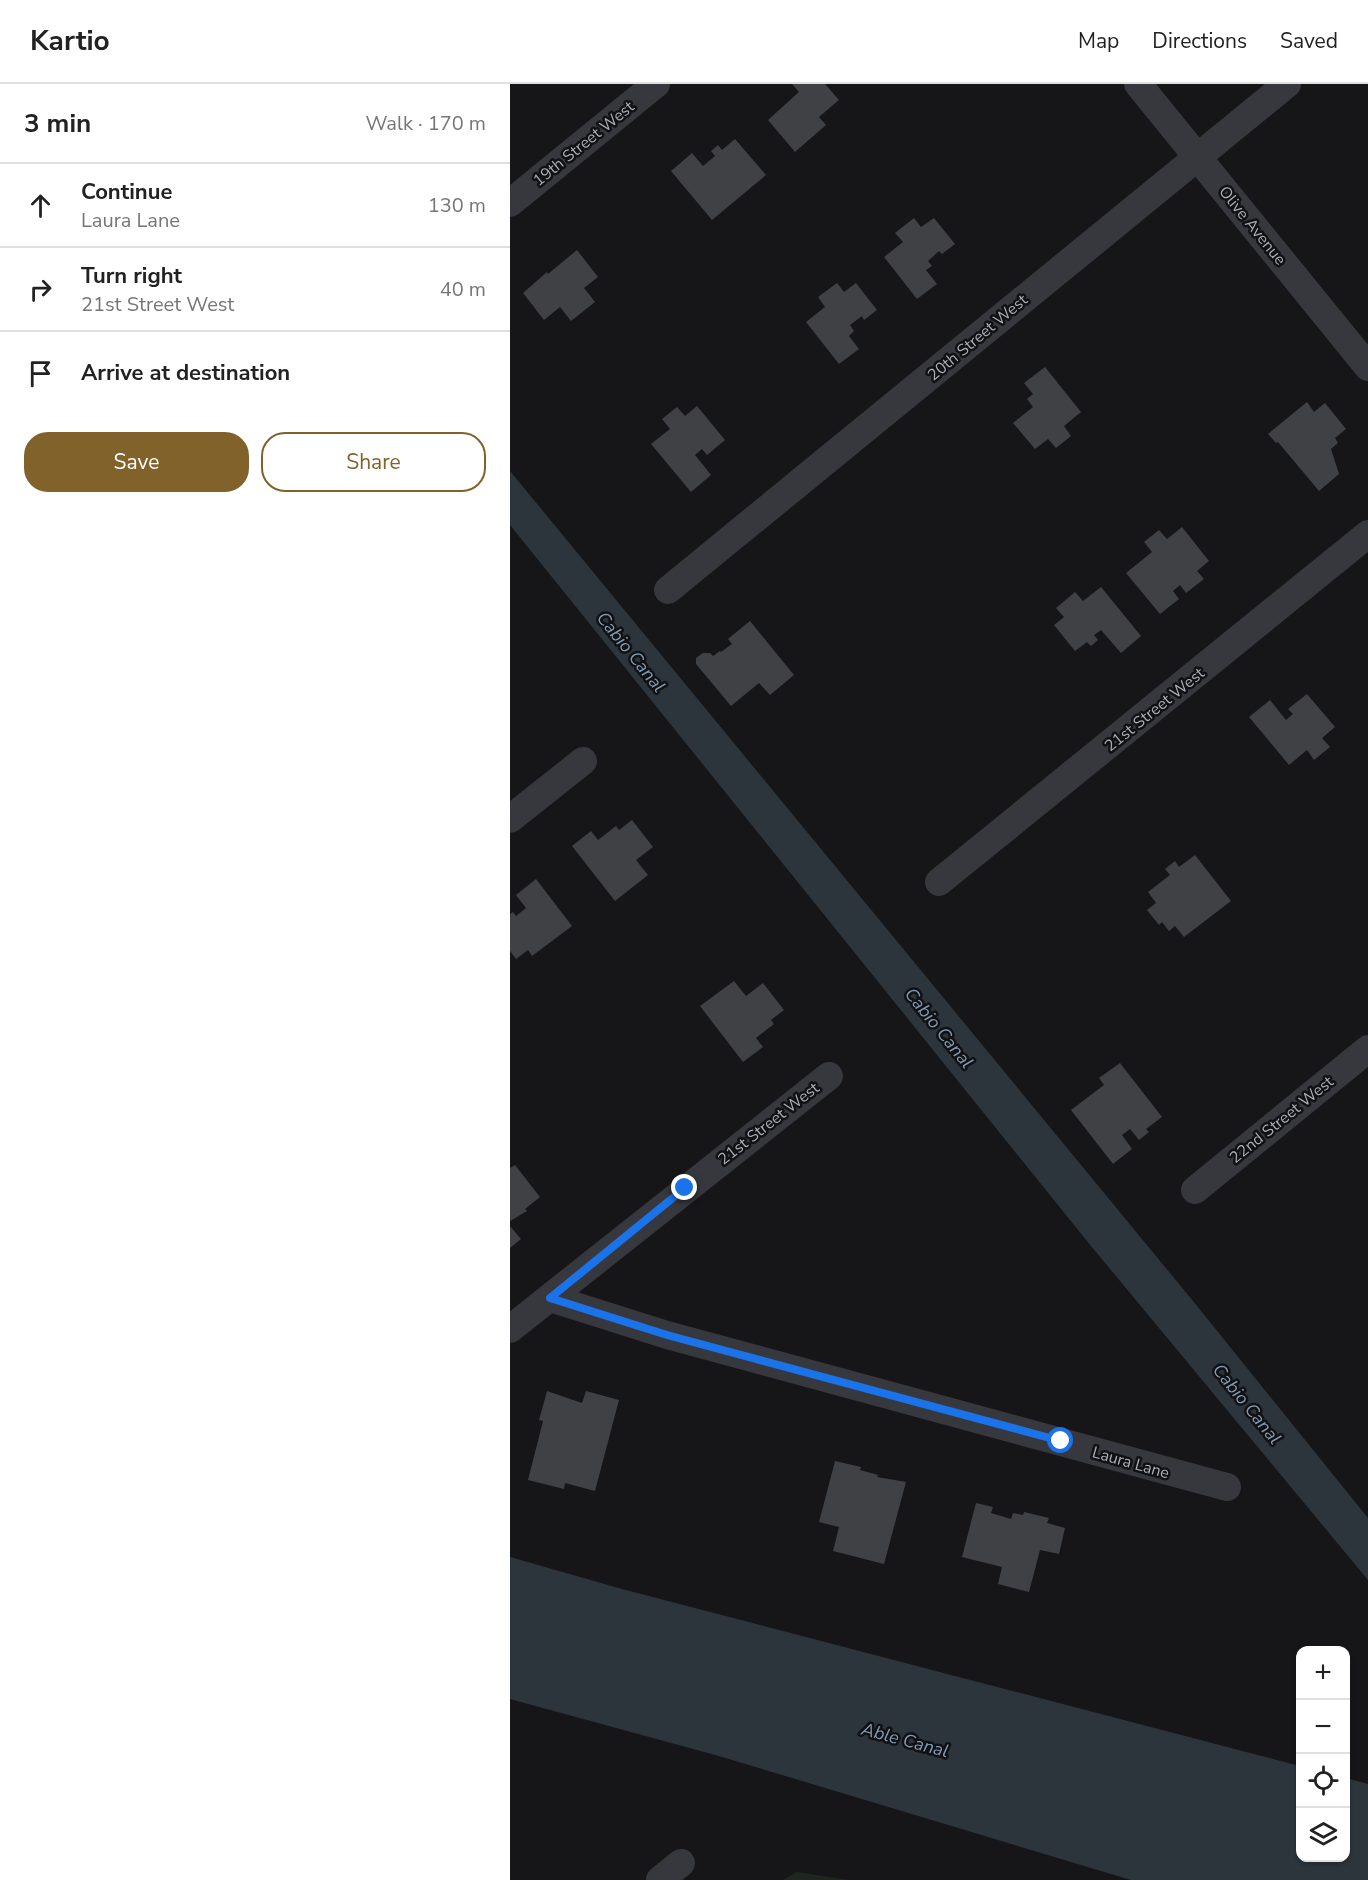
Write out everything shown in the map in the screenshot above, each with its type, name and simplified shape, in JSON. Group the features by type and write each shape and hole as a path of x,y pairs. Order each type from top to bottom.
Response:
{"street":[{"name":"19th Street West","path":"510,203 656,84"},
{"name":"Olive Avenue","path":"1138,84 1368,367"},
{"name":"20th Street West","path":"668,590 1287,84"},
{"name":"21st Street West","path":"939,882 1368,534"},
{"path":"510,819 583,761"},
{"name":"22nd Street West","path":"1195,1190 1368,1049"},
{"name":"21st Street West","path":"510,1329 685,1188 830,1076"},
{"name":"Laura Lane","path":"550,1298 667,1335 1227,1487"},
{"path":"660,1880 681,1863"}],"shaded area":[{"path":"797,1872 848,1880 783,1880"}],"water":[{"name":"Cabio Canal","path":"510,471 1193,1301 1368,1518 1368,1580 1091,1246 510,525"},
{"name":"Able Canal","path":"510,1557 622,1589 1296,1765 1296,1862 1350,1862 1350,1779 1368,1784 1368,1880 1131,1880 719,1756 510,1699"}],"building":[{"path":"792,84 825,84 839,100 819,117 826,125 795,152 768,120 799,92"},
{"path":"735,139 766,175 712,220 671,171 692,153 703,166 715,156 711,151 718,145 722,150"},
{"path":"914,218 921,227 934,218 955,244 942,254 939,251 928,261 932,266 926,270 937,284 917,299 884,257 903,242 895,233"},
{"path":"577,250 598,277 584,288 595,302 571,321 560,307 544,320 523,293"},
{"path":"837,283 844,292 856,283 877,310 864,320 862,316 850,325 854,331 849,336 859,349 839,364 806,322 825,307 818,297"},
{"path":"1045,367 1081,412 1064,426 1071,436 1056,448 1048,439 1035,449 1013,423 1033,407 1027,399 1033,394 1024,383"},
{"path":"1307,402 1314,412 1325,403 1346,429 1335,438 1338,443 1331,449 1339,474 1319,491 1278,442 1276,443 1268,434"},
{"path":"697,406 725,440 707,455 702,449 695,455 711,475 691,492 651,444 670,429 662,419 677,407 685,416"},
{"path":"1182,527 1209,561 1197,571 1204,579 1186,593 1180,585 1173,591 1179,599 1160,614 1126,573 1152,552 1144,542 1159,530 1167,539"},
{"path":"1101,587 1141,636 1121,653 1101,630 1094,635 1098,640 1091,646 1087,642 1075,651 1054,625 1064,617 1056,608 1075,592 1083,601"},
{"path":"750,621 794,675 770,695 759,683 731,706 696,664 696,658 703,653 710,653 713,656 721,652 732,644 728,639"},
{"path":"1307,694 1335,727 1322,738 1330,747 1314,760 1307,750 1289,765 1249,717 1270,700 1286,720 1293,714 1288,709"},
{"path":"632,820 653,847 636,860 648,875 615,901 572,846 591,831 598,840 616,826 619,830"},
{"path":"1195,855 1231,901 1184,937 1175,926 1169,931 1162,922 1159,925 1147,910 1156,903 1148,892 1170,875 1165,869 1175,861 1179,867"},
{"path":"536,879 572,926 532,956 528,950 516,959 510,951 510,914 513,912 516,916 526,908 516,895"},
{"path":"734,981 746,996 763,983 784,1010 771,1020 774,1024 756,1038 763,1047 743,1062 700,1006"},
{"path":"1120,1063 1162,1117 1146,1129 1149,1132 1139,1140 1130,1129 1122,1135 1132,1149 1113,1164 1071,1110 1104,1085 1099,1078"},
{"path":"515,1165 540,1197 525,1209 527,1211 510,1221 510,1168"},
{"path":"510,1226 521,1239 510,1248"},
{"path":"547,1391 582,1403 586,1391 619,1400 595,1491 565,1483 564,1489 528,1480 543,1421 539,1420"},
{"path":"835,1461 861,1467 860,1470 878,1475 877,1477 906,1482 884,1564 833,1551 839,1527 819,1522"},
{"path":"976,1503 993,1507 991,1513 1011,1519 1013,1513 1023,1515 1024,1512 1049,1518 1047,1523 1065,1528 1059,1554 1040,1550 1029,1592 998,1584 1002,1567 962,1557"}],"route":[{"path":"685,1188 550,1298 667,1335 1061,1441"}]}
